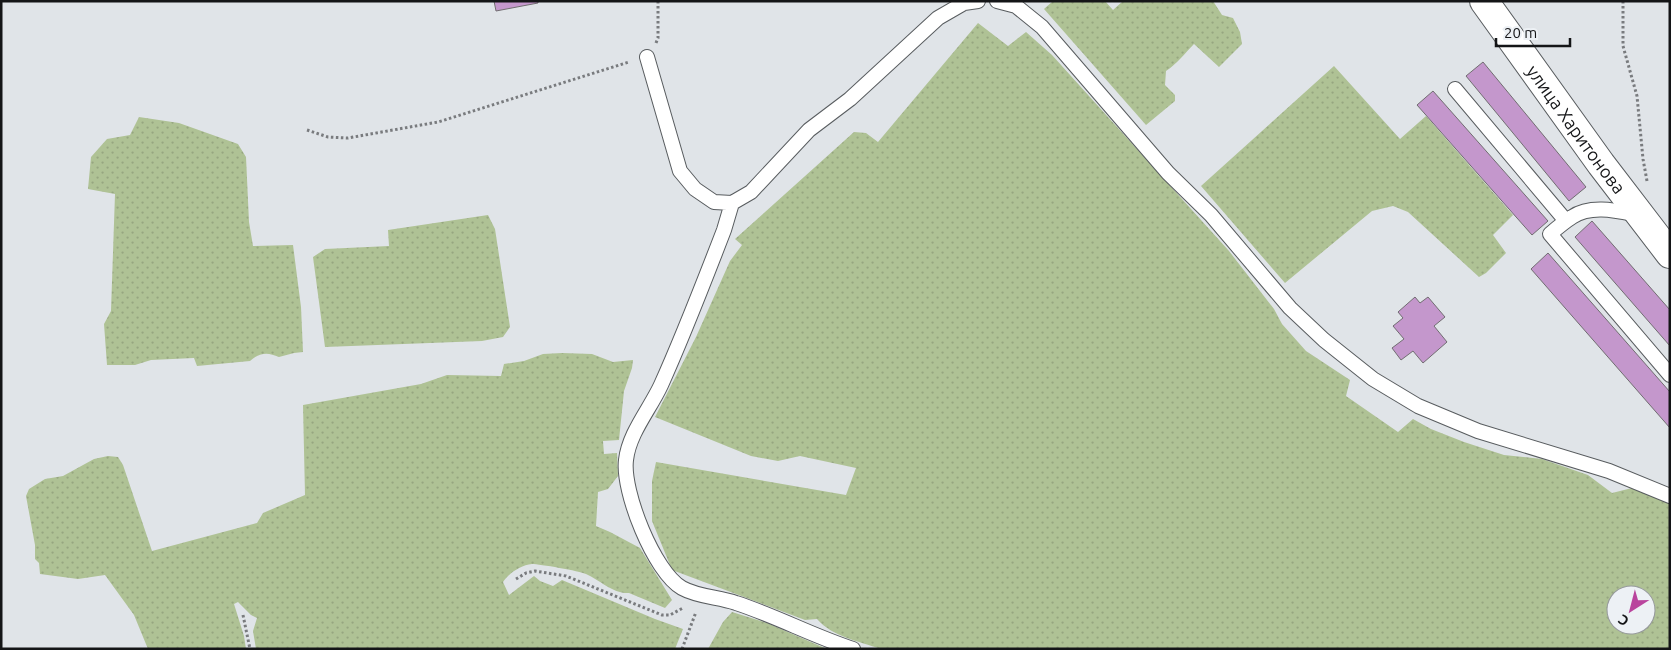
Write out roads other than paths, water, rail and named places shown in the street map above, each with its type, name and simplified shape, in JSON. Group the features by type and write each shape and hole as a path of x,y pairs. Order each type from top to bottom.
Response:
{"street":[{"name":"улица Харитонова","path":"1484,1 1601,164 1670,254"}],"lane":[{"path":"647,57 680,171 695,189 714,202 732,204 751,192 808,130 850,99 938,18 964,3 978,1"},
{"path":"996,1 1016,6 1042,27 1168,173 1211,215 1290,308 1324,340 1373,378 1418,406 1478,431 1609,471 1670,496"},
{"path":"1455,89 1566,221"},
{"path":"732,204 724,230 661,386 634,434 629,447 626,460 626,474 639,522 647,542 664,572 681,588 693,593 736,603 853,649"},
{"path":"1640,215 1616,211 1593,210 1583,212 1566,221 1550,234 1670,375"}]}
